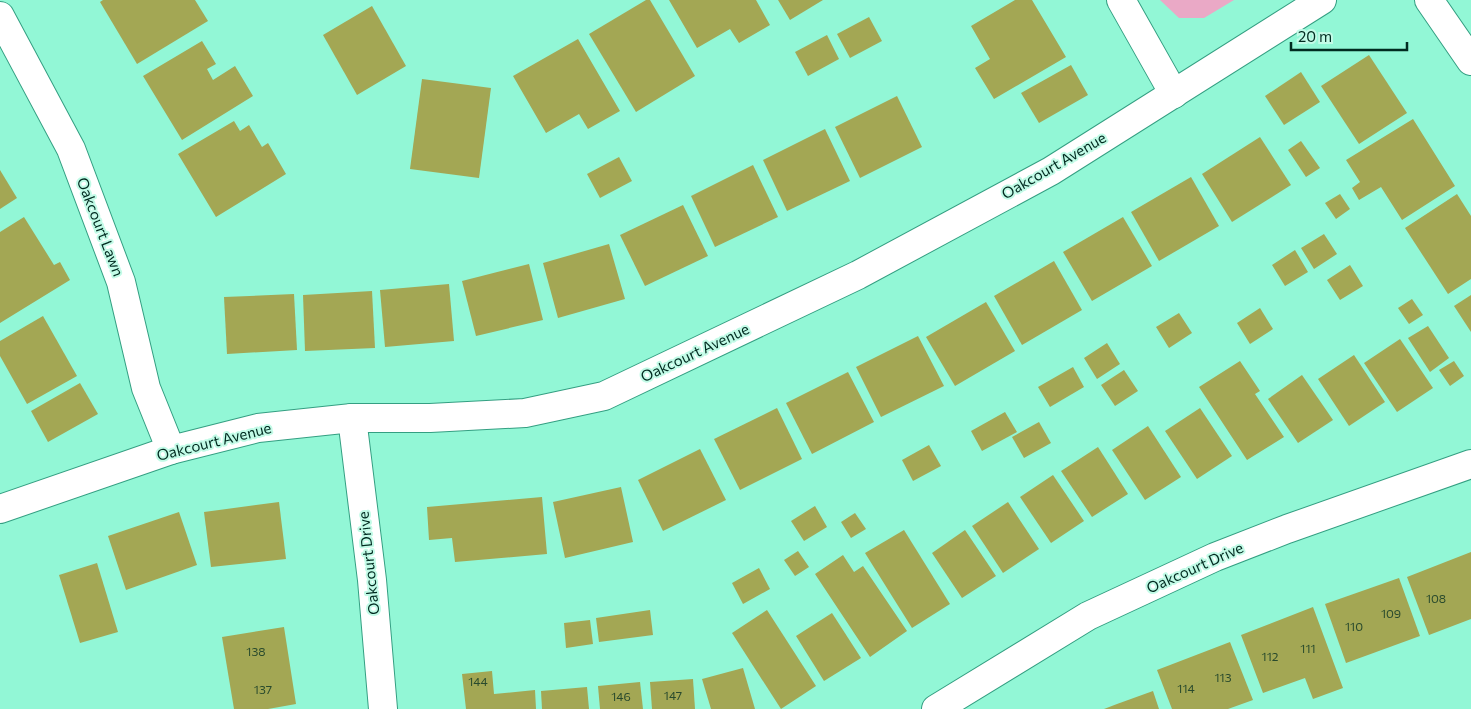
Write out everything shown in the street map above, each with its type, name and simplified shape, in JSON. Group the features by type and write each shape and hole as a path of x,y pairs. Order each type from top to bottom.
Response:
{"street":[{"path":"1121,0 1174,94"},
{"name":"Oakcourt Avenue","path":"0,509 172,450 258,428 352,418 430,418 525,413 604,396 867,270 1051,171 1322,0"},
{"path":"1429,0 1471,61"},
{"name":"Oakcourt Lawn","path":"0,16 71,150 121,282 146,388 172,450"},
{"name":"Oakcourt Drive","path":"352,418 372,580 383,709"},
{"name":"Oakcourt Drive","path":"936,709 1088,616 1207,561 1287,529 1471,464"}],"shaded area":[{"path":"1160,0 1234,0 1204,18 1179,18"}],"building":[{"path":"103,0 195,0 208,21 137,64 100,2"},
{"path":"646,0 650,0 695,76 636,112 589,34"},
{"path":"669,0 756,0 770,25 739,43 730,29 697,48"},
{"path":"778,0 823,0 790,20"},
{"path":"1015,0 1032,0 1066,57 994,99 975,68 990,59 971,26"},
{"path":"372,6 406,66 357,95 323,35"},
{"path":"869,17 882,41 850,58 837,34"},
{"path":"827,35 839,59 808,76 795,52"},
{"path":"578,39 620,111 588,129 579,114 546,133 513,76"},
{"path":"202,41 216,64 207,69 213,80 235,66 253,96 182,140 143,76"},
{"path":"1369,55 1407,113 1359,144 1321,86"},
{"path":"1071,65 1088,95 1039,123 1021,93"},
{"path":"1301,72 1320,102 1284,125 1265,96"},
{"path":"422,79 491,88 479,178 410,169"},
{"path":"897,96 922,147 860,178 835,127"},
{"path":"1413,119 1455,186 1402,220 1381,187 1359,200 1352,188 1360,182 1346,160"},
{"path":"234,121 240,131 249,125 262,147 268,143 286,174 216,217 178,154"},
{"path":"825,129 850,181 787,211 763,160"},
{"path":"1260,137 1291,185 1232,222 1202,174"},
{"path":"1301,141 1320,168 1306,177 1288,150"},
{"path":"619,157 632,181 600,198 587,174"},
{"path":"753,165 778,217 715,247 691,196"},
{"path":"0,170 17,198 0,209"},
{"path":"1191,177 1219,226 1159,261 1131,212"},
{"path":"1340,194 1350,209 1336,219 1325,203"},
{"path":"1457,194 1471,216 1471,279 1448,294 1405,228"},
{"path":"683,205 708,256 645,286 620,235"},
{"path":"24,217 54,265 60,262 70,280 0,323 0,232"},
{"path":"1123,217 1152,266 1092,301 1063,252"},
{"path":"1324,234 1337,254 1314,269 1301,248"},
{"path":"609,244 625,299 558,318 543,263"},
{"path":"1295,250 1308,272 1285,286 1272,265"},
{"path":"1054,261 1082,310 1022,345 994,296"},
{"path":"529,264 543,320 476,336 462,281"},
{"path":"1350,265 1363,286 1340,300 1327,280"},
{"path":"449,284 454,341 385,347 380,290"},
{"path":"372,291 375,348 305,351 303,295"},
{"path":"294,294 297,350 227,354 224,297"},
{"path":"1471,295 1471,332 1454,306"},
{"path":"1412,299 1423,315 1409,324 1398,308"},
{"path":"986,302 1015,351 955,386 926,337"},
{"path":"1260,308 1273,329 1250,344 1237,323"},
{"path":"1179,313 1192,333 1169,348 1156,327"},
{"path":"43,316 77,376 27,404 0,356 0,341"},
{"path":"1428,326 1449,358 1430,372 1408,338"},
{"path":"918,336 944,386 881,417 856,367"},
{"path":"1400,339 1433,388 1397,412 1364,363"},
{"path":"1107,343 1120,364 1097,379 1084,358"},
{"path":"1354,355 1385,402 1349,426 1318,379"},
{"path":"1240,361 1260,391 1255,394 1284,437 1247,460 1199,387"},
{"path":"1454,361 1464,376 1450,386 1439,370"},
{"path":"1073,367 1084,387 1050,407 1038,387"},
{"path":"1124,370 1138,391 1115,406 1101,385"},
{"path":"848,372 874,422 812,454 786,403"},
{"path":"1302,375 1333,420 1298,443 1268,399"},
{"path":"80,383 98,414 48,442 31,411"},
{"path":"777,408 802,459 740,490 714,439"},
{"path":"1200,408 1232,456 1197,479 1165,431"},
{"path":"1005,412 1017,432 982,451 971,431"},
{"path":"1039,422 1051,443 1024,458 1012,437"},
{"path":"1148,426 1181,477 1145,500 1112,450"},
{"path":"929,445 941,466 913,481 902,460"},
{"path":"1098,447 1128,494 1092,517 1061,471"},
{"path":"700,449 726,500 663,531 638,480"},
{"path":"1053,475 1084,521 1051,543 1020,497"},
{"path":"621,487 633,542 565,558 553,502"},
{"path":"542,497 547,554 455,562 452,538 429,540 427,507"},
{"path":"279,502 286,559 211,567 204,512"},
{"path":"1008,502 1039,549 1003,573 972,526"},
{"path":"815,506 827,527 804,541 791,521"},
{"path":"179,512 197,565 126,590 108,536"},
{"path":"855,513 866,529 851,538 841,522"},
{"path":"904,530 950,604 912,628 865,553"},
{"path":"965,530 996,576 962,598 932,553"},
{"path":"798,551 809,567 795,576 784,560"},
{"path":"1471,552 1471,619 1429,635 1407,577"},
{"path":"843,555 854,572 863,566 907,631 870,657 815,574"},
{"path":"97,563 118,632 80,643 59,575"},
{"path":"759,568 770,589 743,604 732,583"},
{"path":"1399,578 1420,636 1346,663 1325,604"},
{"path":"1313,607 1343,688 1313,699 1305,678 1263,693 1241,635"},
{"path":"650,610 653,635 599,642 596,618"},
{"path":"767,610 816,686 781,709 732,633"},
{"path":"832,613 861,658 824,681 796,636"},
{"path":"590,620 593,644 566,648 564,623"},
{"path":"284,627 296,704 268,709 234,709 222,637"},
{"path":"1230,642 1253,700 1228,709 1172,709 1157,670"},
{"path":"743,668 755,709 711,709 702,679"},
{"path":"492,671 494,694 535,690 536,709 466,709 462,674"},
{"path":"693,679 695,709 652,709 650,682"},
{"path":"640,682 643,709 600,709 598,686"},
{"path":"587,687 589,709 542,709 541,691"},
{"path":"1153,691 1159,709 1104,709 1117,704"}]}
